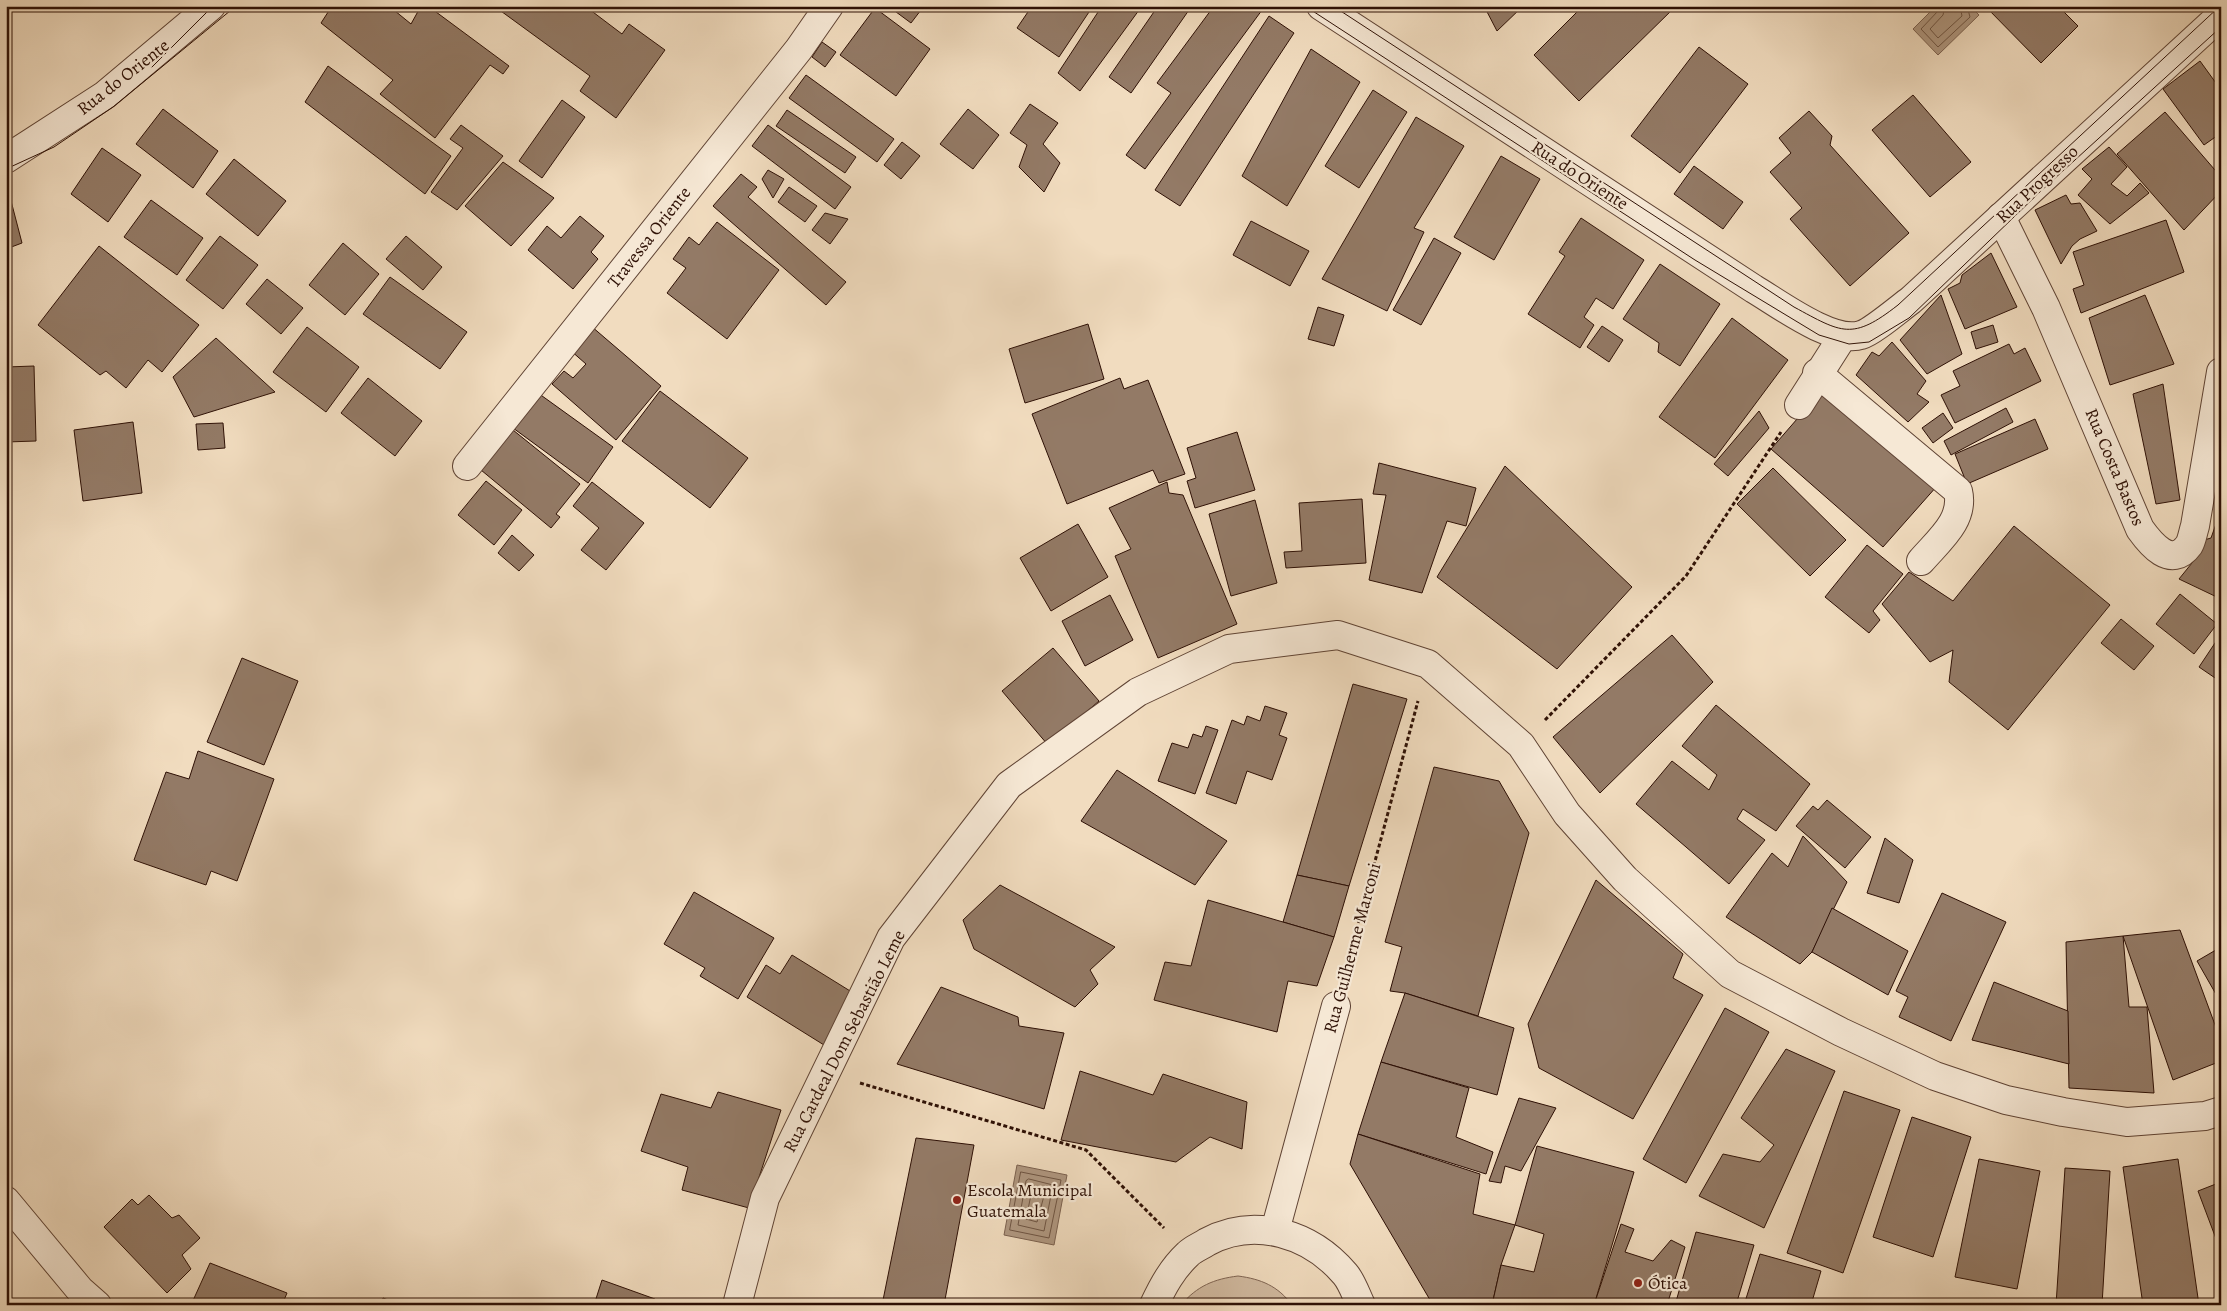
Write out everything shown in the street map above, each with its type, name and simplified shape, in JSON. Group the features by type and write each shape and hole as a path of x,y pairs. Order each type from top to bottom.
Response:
{"street":[{"name":"Rua do Oriente","path":"6,159 106,95 211,6"},
{"name":"Travessa Oriente","path":"467,466 799,48 828,6"},
{"name":"Rua do Oriente","path":"1321,6 1754,289 1822,329 1843,336"},
{"name":"Rua Progresso","path":"1843,336 1861,335 1911,300 2221,15"},
{"name":"Rua Costa Bastos","path":"2001,216 2046,308 2140,528 2158,551 2169,554 2180,553 2189,545 2195,526 2221,372"},
{"path":"1799,405 1817,373 1843,336"},
{"path":"1817,373 1958,492 1961,504 1958,517 1921,561"},
{"name":"Rua Cardeal Dom Sebastião Leme","path":"737,1305 766,1198 891,938 1009,785 1138,692 1229,649 1338,635 1428,664 1521,745 1567,814 1625,879 1730,974 1841,1032 1935,1076 2006,1100 2062,1112 2127,1122 2205,1116 2221,1111"},
{"name":"Rua Guilherme Marconi","path":"1275,1231 1336,1006"},
{"path":"6,1201 80,1290 97,1305"},
{"path":"1154,1305 1166,1278 1189,1253 1218,1236 1252,1229 1285,1233 1320,1248 1347,1275 1360,1305"}],"path":[{"path":"1521,745 1686,576 1799,405"},
{"name":"Rua Guilherme Marconi","path":"1336,1006 1428,664"},
{"path":"826,1074 1086,1150 1189,1253"}],"shaded area":[{"path":"1238,1276 1268,1284 1287,1298 1292,1305 1181,1305 1187,1298 1206,1284"}],"water":[{"path":"1936,6 1970,6 1979,15 1938,55 1913,29"},
{"path":"1017,1165 1067,1175 1054,1245 1004,1235"}],"building":[{"path":"332,6 389,6 411,24 421,6 428,6 509,66 503,74 490,65 435,138 380,94 393,80 321,23"},
{"path":"494,6 585,6 622,34 629,24 665,50 616,118 580,91 590,76"},
{"path":"888,6 924,6 911,23"},
{"path":"1032,6 1093,6 1059,57 1017,28"},
{"path":"1102,6 1142,6 1080,91 1058,73"},
{"path":"1158,6 1184,6 1189,10 1131,93 1109,77"},
{"path":"1214,6 1265,6 1145,169 1126,155 1171,93 1157,83"},
{"path":"1484,6 1523,6 1497,31"},
{"path":"1583,6 1674,8 1579,101 1534,55"},
{"path":"1985,6 2058,6 2078,26 2041,63"},
{"path":"875,8 930,49 896,96 840,55"},
{"path":"1269,16 1294,33 1180,206 1155,190"},
{"path":"822,42 836,52 825,67 812,57"},
{"path":"1699,47 1748,84 1680,173 1631,136"},
{"path":"1311,49 1360,82 1287,206 1242,176"},
{"path":"2200,61 2221,90 2221,133 2204,145 2163,89"},
{"path":"328,66 451,156 425,194 305,102"},
{"path":"806,75 894,139 877,162 789,98"},
{"path":"1373,90 1407,112 1359,188 1325,166"},
{"path":"1913,95 1971,162 1930,197 1872,130"},
{"path":"562,100 585,117 542,178 519,161"},
{"path":"1030,104 1058,123 1043,144 1060,163 1044,192 1019,167 1027,145 1010,133"},
{"path":"163,109 218,151 193,188 136,144"},
{"path":"968,109 999,135 973,169 940,144"},
{"path":"787,110 856,157 845,173 776,126"},
{"path":"1809,111 1832,136 1830,145 1909,233 1850,286 1790,219 1802,208 1770,172 1791,153 1779,138"},
{"path":"2165,112 2221,177 2221,191 2184,230 2117,154"},
{"path":"1416,117 1464,146 1414,228 1424,232 1387,311 1322,279"},
{"path":"461,125 503,156 457,210 431,192 463,148 450,139"},
{"path":"768,125 851,187 835,209 752,146"},
{"path":"902,142 920,156 901,179 884,165"},
{"path":"2109,147 2127,167 2111,184 2127,196 2140,183 2149,193 2110,224 2078,195 2092,179 2082,169"},
{"path":"102,148 141,175 108,222 71,194"},
{"path":"1501,156 1540,179 1494,260 1454,237"},
{"path":"234,159 286,201 258,236 206,194"},
{"path":"503,162 554,198 511,246 465,206"},
{"path":"1694,166 1743,202 1723,229 1674,194"},
{"path":"768,170 784,179 773,198 762,179"},
{"path":"741,174 757,187 748,197 846,282 826,305 713,206"},
{"path":"789,187 817,206 805,222 778,202"},
{"path":"2066,195 2071,204 2080,203 2097,231 2080,239 2072,246 2061,264 2035,210"},
{"path":"10,197 22,243 6,249 6,198"},
{"path":"151,200 203,238 177,275 124,237"},
{"path":"825,213 848,219 830,244 812,230"},
{"path":"580,216 604,236 591,252 598,259 573,289 528,250 547,226 561,238"},
{"path":"1581,218 1644,260 1613,309 1596,298 1584,317 1594,325 1580,348 1528,314 1565,256 1559,252"},
{"path":"2166,220 2184,272 2081,313 2073,289 2084,285 2073,252"},
{"path":"1251,221 1309,251 1290,286 1233,255"},
{"path":"717,222 779,270 727,339 667,293 686,268 673,259 689,237 699,245"},
{"path":"220,236 258,265 223,309 186,280"},
{"path":"406,236 442,267 423,290 386,259"},
{"path":"1434,238 1461,253 1421,325 1393,310"},
{"path":"343,243 379,274 345,315 309,285"},
{"path":"99,246 199,325 162,372 148,360 126,388 106,371 100,375 38,325"},
{"path":"1991,253 2017,307 1965,329 1948,289 1960,283 1962,275"},
{"path":"1660,264 1720,304 1680,366 1658,352 1659,343 1623,319"},
{"path":"390,277 467,332 440,369 363,314"},
{"path":"267,279 303,308 281,334 246,304"},
{"path":"1941,295 1962,354 1927,374 1900,340"},
{"path":"2145,295 2174,364 2110,385 2089,318"},
{"path":"1318,307 1344,315 1334,346 1308,339"},
{"path":"1732,318 1788,360 1715,458 1659,417"},
{"path":"1088,324 1104,379 1025,403 1009,349"},
{"path":"1993,325 1998,342 1976,349 1971,332"},
{"path":"591,326 661,386 616,440 552,384 564,371 573,378 586,364 570,350"},
{"path":"1602,326 1623,340 1609,362 1587,347"},
{"path":"307,327 359,367 326,412 273,372"},
{"path":"216,338 275,392 194,417 173,377"},
{"path":"1892,342 1926,381 1917,394 1929,402 1908,422 1856,375 1872,352 1879,356"},
{"path":"2009,344 2014,354 2025,348 2041,381 1955,423 1941,395 1960,386 1953,371"},
{"path":"34,366 36,441 6,442 6,367"},
{"path":"368,378 422,421 395,456 341,413"},
{"path":"1120,378 1124,389 1148,380 1185,474 1159,483 1153,470 1067,504 1032,414"},
{"path":"2163,384 2180,500 2156,504 2133,394"},
{"path":"1824,388 1937,486 1883,547 1771,449"},
{"path":"660,391 748,458 710,508 622,441"},
{"path":"538,393 613,447 588,483 513,428"},
{"path":"2006,408 2013,422 1951,455 1944,441"},
{"path":"1759,411 1769,428 1728,476 1714,464"},
{"path":"1943,413 1953,428 1933,443 1922,428"},
{"path":"2035,419 2048,449 1967,484 1955,454"},
{"path":"133,422 142,493 83,501 74,430"},
{"path":"223,423 225,448 198,450 196,424"},
{"path":"513,430 580,484 556,514 560,517 551,528 481,470"},
{"path":"1237,432 1255,490 1195,508 1187,481 1196,478 1187,448"},
{"path":"1379,463 1476,488 1466,526 1447,521 1422,593 1369,580 1386,495 1373,494"},
{"path":"1505,466 1632,587 1557,669 1437,577"},
{"path":"1773,468 1846,540 1810,576 1737,504"},
{"path":"486,481 522,510 494,545 458,515"},
{"path":"592,482 644,523 606,570 581,550 599,528 573,506"},
{"path":"1167,482 1169,493 1183,495 1237,624 1158,658 1115,556 1131,549 1109,508"},
{"path":"1362,499 1366,563 1286,568 1284,552 1302,551 1299,503"},
{"path":"1255,500 1277,583 1231,596 1209,514"},
{"path":"2221,510 2221,599 2179,579 2196,558 2204,540 2211,538"},
{"path":"1078,524 1108,577 1051,611 1020,558"},
{"path":"2014,526 2110,605 2008,730 1949,682 1953,650 1930,662 1882,604 1909,572 1953,601"},
{"path":"512,535 534,555 519,571 498,553"},
{"path":"1867,545 1903,574 1873,611 1880,620 1869,633 1825,597"},
{"path":"2180,594 2217,624 2194,654 2156,624"},
{"path":"1110,595 1133,640 1085,666 1062,621"},
{"path":"2121,619 2154,646 2134,670 2101,643"},
{"path":"2221,634 2221,682 2199,667"},
{"path":"1672,635 1713,682 1600,793 1553,737"},
{"path":"1053,648 1099,701 1048,745 1002,691"},
{"path":"242,658 298,681 264,765 207,742"},
{"path":"1353,684 1407,699 1349,886 1297,875"},
{"path":"1716,705 1810,784 1776,831 1743,809 1737,819 1765,840 1729,884 1636,804 1672,761 1709,790 1717,775 1682,746"},
{"path":"1265,706 1287,713 1279,735 1287,738 1272,780 1247,771 1236,804 1206,793 1232,720 1244,725 1247,716 1260,721"},
{"path":"1206,726 1218,730 1195,794 1158,781 1172,743 1188,748 1193,734 1202,737"},
{"path":"198,751 274,779 237,881 211,871 206,885 134,860 166,772 189,779"},
{"path":"1434,767 1499,781 1529,833 1478,1016 1405,993 1390,991 1402,947 1385,942"},
{"path":"1117,770 1227,841 1195,885 1081,821"},
{"path":"1827,800 1871,837 1845,868 1796,826 1813,806 1818,810"},
{"path":"1803,836 1847,882 1812,952 1800,964 1726,917 1772,853 1788,867"},
{"path":"1885,838 1913,860 1899,903 1867,893"},
{"path":"1297,875 1349,886 1334,937 1283,922"},
{"path":"1596,880 1683,954 1673,978 1703,995 1633,1119 1539,1068 1528,1024"},
{"path":"1000,885 1115,947 1090,970 1098,984 1075,1007 974,949 963,920"},
{"path":"694,892 774,938 738,999 700,976 705,968 664,944"},
{"path":"1942,893 2006,922 1951,1041 1899,1017 1908,997 1896,991"},
{"path":"1208,900 1334,937 1317,986 1288,981 1277,1032 1154,1000 1165,962 1191,966"},
{"path":"1832,908 1908,951 1888,995 1812,952"},
{"path":"2180,930 2221,1041 2221,1061 2173,1080 2123,936"},
{"path":"2123,936 2129,1007 2147,1007 2154,1093 2069,1088 2066,942"},
{"path":"2221,947 2221,1003 2197,961"},
{"path":"792,955 855,994 824,1045 747,997 766,965 780,974"},
{"path":"1994,982 2068,1011 2069,1064 1972,1040"},
{"path":"941,987 1018,1017 1019,1026 1064,1033 1044,1109 897,1064"},
{"path":"1405,993 1514,1028 1497,1095 1381,1062"},
{"path":"1725,1008 1769,1032 1686,1183 1643,1159"},
{"path":"1786,1049 1835,1071 1764,1228 1699,1196 1723,1154 1760,1162 1774,1145 1741,1118"},
{"path":"1381,1062 1469,1088 1456,1137 1493,1152 1486,1174 1358,1134"},
{"path":"1080,1071 1153,1095 1163,1074 1247,1102 1242,1149 1210,1137 1176,1162 1061,1140"},
{"path":"1844,1091 1900,1110 1843,1273 1787,1253"},
{"path":"718,1092 781,1110 749,1208 682,1190 688,1167 641,1151 661,1094 711,1108"},
{"path":"1519,1098 1556,1108 1521,1171 1505,1166 1501,1183 1489,1181"},
{"path":"1912,1117 1971,1137 1933,1257 1873,1237"},
{"path":"1358,1134 1480,1174 1473,1214 1515,1225 1501,1265 1492,1305 1433,1305 1350,1164"},
{"path":"916,1138 974,1145 944,1305 882,1305"},
{"path":"1537,1146 1634,1172 1594,1305 1492,1305 1501,1265 1534,1272 1544,1234 1515,1225"},
{"path":"1979,1159 2040,1171 2017,1289 1955,1277"},
{"path":"2178,1159 2199,1305 2143,1305 2123,1167"},
{"path":"2065,1168 2110,1171 2102,1305 2056,1305"},
{"path":"2221,1182 2221,1252 2198,1191"},
{"path":"149,1195 172,1218 179,1215 200,1238 182,1255 191,1269 167,1293 104,1227 132,1199 138,1205"},
{"name":"Ótica","path":"1621,1224 1634,1229 1625,1252 1653,1261 1671,1240 1685,1247 1667,1305 1594,1305"},
{"path":"1696,1232 1754,1245 1736,1305 1675,1305"},
{"path":"1760,1254 1821,1271 1811,1305 1744,1305"},
{"path":"210,1263 287,1293 282,1305 191,1305"},
{"path":"602,1280 655,1299 653,1305 594,1305"},
{"path":"383,1298 401,1305 381,1305"}],"tram line":[{"path":"152,67 213,6"},
{"path":"6,169 54,147 113,107 236,6"},
{"path":"1305,6 1695,260 1819,335 1849,344 1869,342 1909,318 2042,190 2221,27"},
{"path":"1333,6 1794,307 1824,323 1847,329 1869,324 1898,305 2220,6"}],"place":[{"name":"Escola Municipal Guatemala","path":"957,1200"},
{"name":"Ótica","path":"1638,1283"}]}
